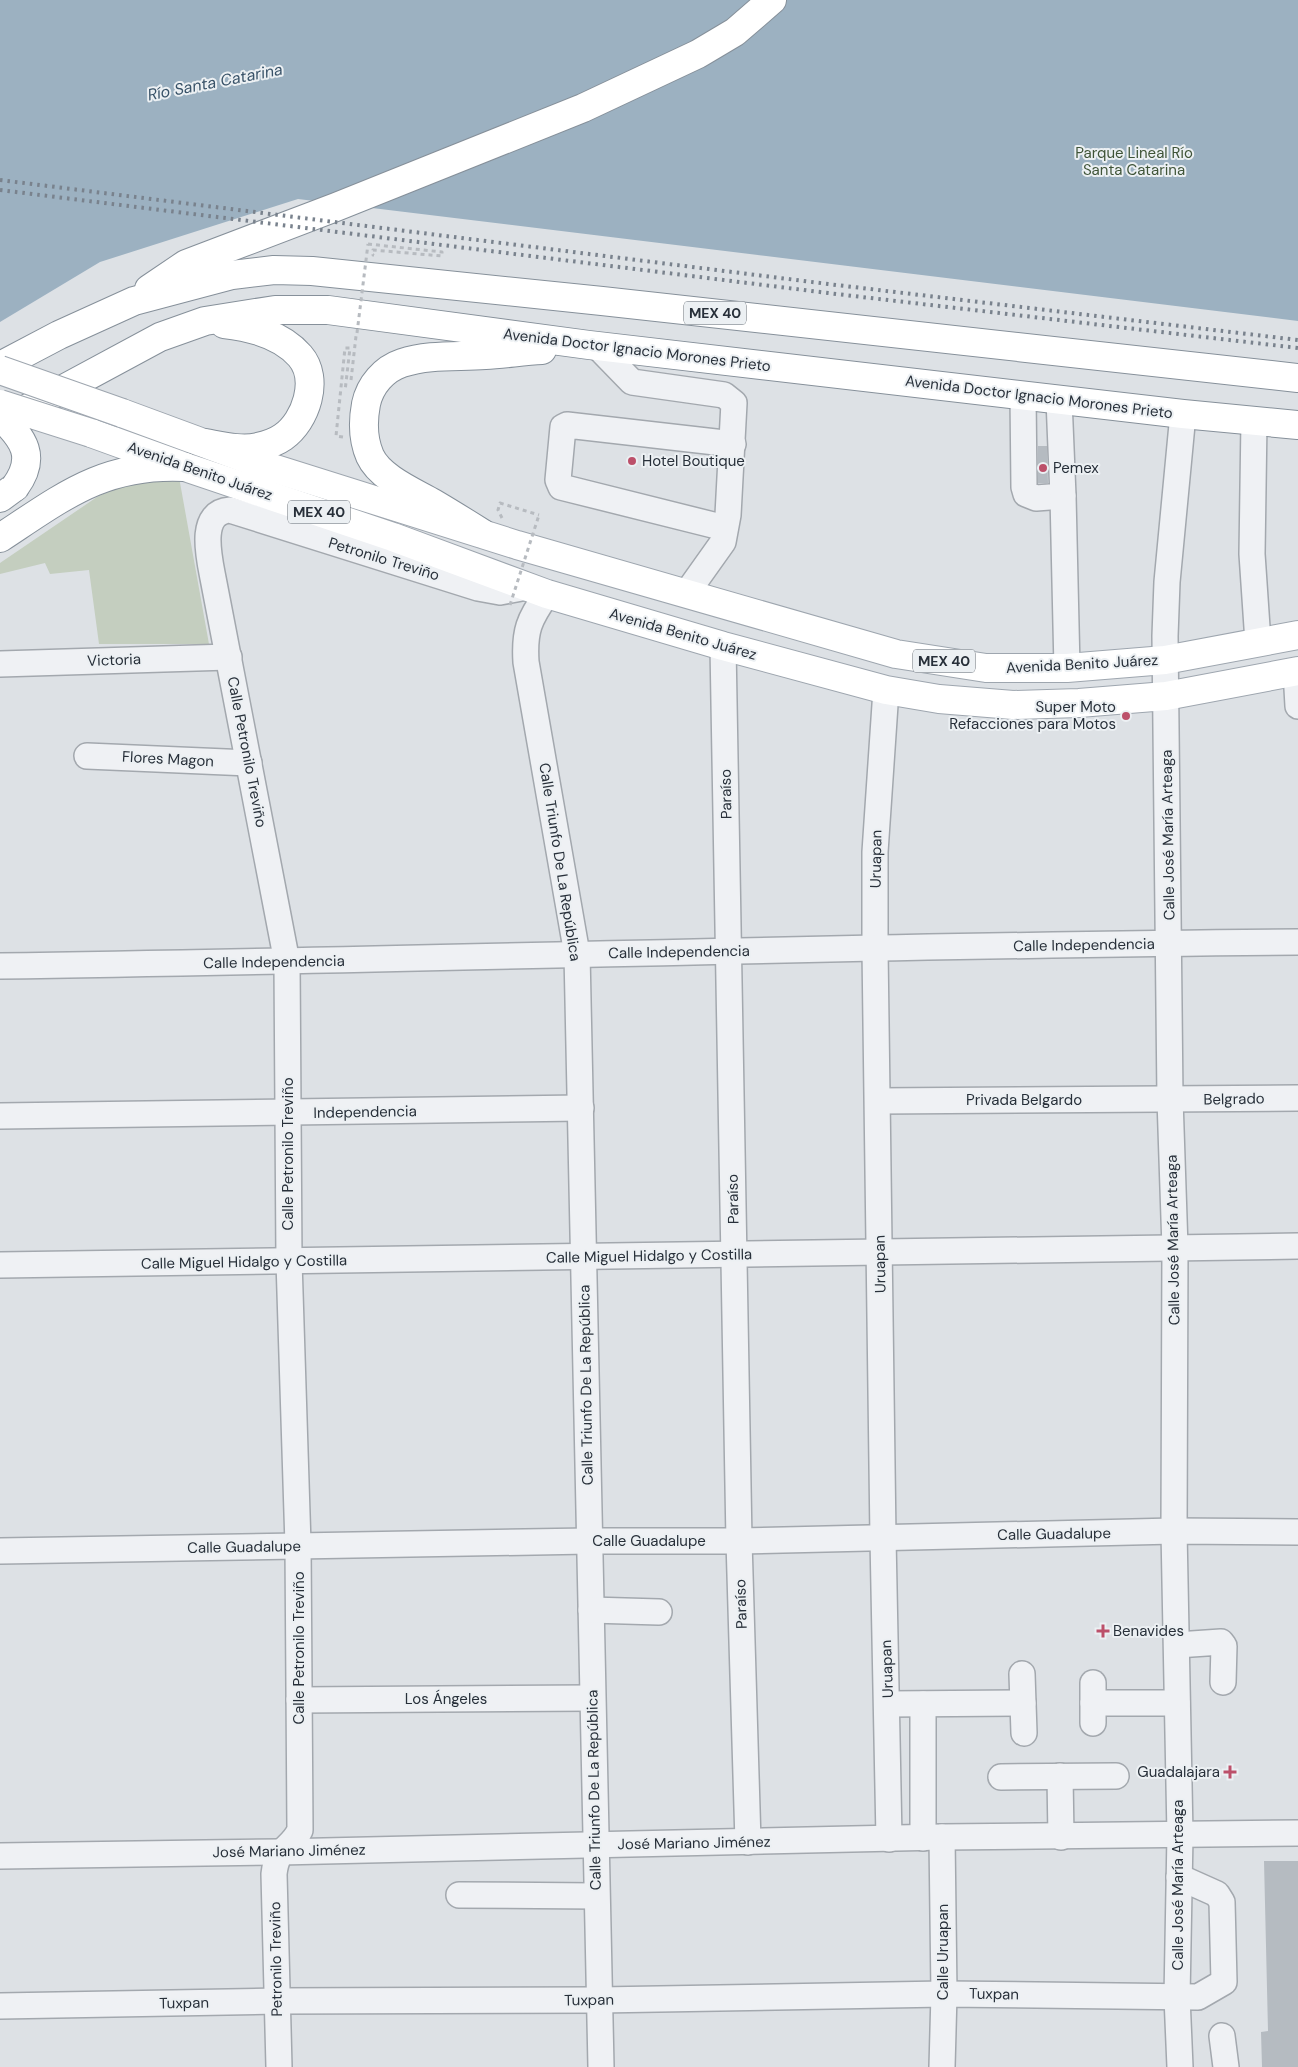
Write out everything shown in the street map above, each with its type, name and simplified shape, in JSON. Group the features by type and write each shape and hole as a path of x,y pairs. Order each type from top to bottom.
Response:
{"main road":[{"path":"134,301 159,281 186,264 336,207 583,108 698,54 735,32 772,0"},
{"name":"MEX 40","path":"0,366 59,335 134,301 232,275 274,270 312,272 612,302 1298,378"},
{"name":"Avenida Doctor Ignacio Morones Prieto","path":"0,423 160,337 205,321 275,310 328,310 593,346 1183,414 1298,425"},
{"path":"205,321 242,326 283,341 301,357 308,368 309,389 302,417 283,437 270,444 256,448 205,443"},
{"path":"482,533 400,485 381,469 371,457 365,440 364,412 368,396 376,382 387,370 402,363 437,356 485,355 593,346"},
{"name":"Avenida Benito Juárez","path":"0,370 263,465 587,566 896,654 986,668 1067,668 1166,660 1298,635"},
{"name":"Avenida Benito Juárez","path":"0,404 91,433 185,467 393,537 528,595 886,690 939,699 1014,705 1078,704 1166,696 1297,671"},
{"path":"1254,421 1298,412"},
{"path":"0,416 14,429 26,450 26,467 7,492"},
{"path":"0,538 67,494 107,476 142,467 185,467"},
{"path":"528,595 554,586 587,566"}],"street":[{"path":"593,346 632,382 724,395 734,403 733,444 723,542 686,594"},
{"path":"1023,395 1025,491 1028,496 1036,498 1063,496"},
{"path":"1059,400 1067,668"},
{"name":"Calle José María Arteaga","path":"1180,2067 1177,1997 1180,1835 1174,1531 1174,1248 1170,1099 1166,660 1167,582 1183,414"},
{"path":"1254,421 1252,554 1258,642"},
{"path":"725,528 561,487 558,480 563,428 568,425 733,444"},
{"name":"Petronilo Treviño","path":"214,515 230,510 478,588 528,595"},
{"name":"Calle Petronilo Treviño","path":"214,515 210,526 208,542 213,578 287,962 289,1261 298,1545 300,1830 297,1836 280,1852"},
{"name":"Calle Triunfo De La República","path":"528,595 533,614 525,641 526,662 577,954 594,1845 601,2067"},
{"name":"Paraíso","path":"723,646 734,1254 748,1842"},
{"name":"Victoria","path":"0,664 229,657"},
{"path":"1297,671 1298,706"},
{"name":"Uruapan","path":"886,690 875,852 875,949 883,1538 890,1839"},
{"name":"Flores Magon","path":"87,756 249,763"},
{"name":"Calle Independencia","path":"0,966 287,962 729,951 1298,942"},
{"name":"Belgrado","path":"1170,1099 1298,1098"},
{"name":"Privada Belgardo","path":"878,1100 1170,1099"},
{"name":"Independencia","path":"0,1116 581,1108"},
{"name":"Calle Miguel Hidalgo y Costilla","path":"0,1265 1298,1246"},
{"name":"Calle Guadalupe","path":"0,1551 298,1545 883,1538 1174,1531 1298,1532"},
{"path":"591,1610 659,1612"},
{"path":"1177,1645 1221,1642 1224,1646 1222,1682"},
{"path":"1022,1674 1024,1733"},
{"name":"Los Ángeles","path":"300,1700 592,1698"},
{"path":"888,1704 1023,1703"},
{"path":"1093,1703 1177,1703"},
{"name":"Calle Uruapan","path":"923,1704 944,1994 942,2067"},
{"path":"1060,1776 1061,1837"},
{"path":"1001,1777 1116,1776"},
{"name":"José Mariano Jiménez","path":"0,1856 1298,1833"},
{"name":"Petronilo Treviño","path":"279,2067 274,1874 275,1861 280,1852"},
{"name":"Tuxpan","path":"0,2006 277,2001 599,2000 944,1994 1198,1997 1224,1982 1222,1902 1217,1894 1179,1877"},
{"path":"459,1895 596,1896"},
{"path":"1222,2036 1226,2067"}],"path":[{"path":"350,389 368,244 442,252 442,256 373,250 373,255 442,261"},
{"path":"345,348 350,348 340,417 345,348"},
{"path":"517,545 498,510 500,503 539,514 528,595"}],"green space":[{"path":"179,477 209,644 99,644 89,570 50,574 45,563 0,574 0,563 97,497 130,481"}],"water":[{"name":"Río Santa Catarina","path":"0,0 1298,0 1298,321 298,199 100,262 0,322"}],"building":[{"path":"1038,446 1047,446 1048,483 1038,483"},
{"path":"1264,1861 1298,1861 1298,2067 1262,2067 1261,2032 1268,2031"}],"railway":[{"path":"0,180 828,284 1298,340"},
{"path":"0,190 828,293 1298,348"}],"place":[{"name":"Hotel Boutique","path":"632,461"},
{"name":"Pemex","path":"1043,468"},
{"name":"Super Moto Refacciones para Motos","path":"1126,716"},
{"name":"Benavides","path":"1103,1631"},
{"name":"Guadalajara","path":"1230,1772"}],"park label":[{"name":"Parque Lineal Río Santa Catarina","path":"1134,162"}]}
